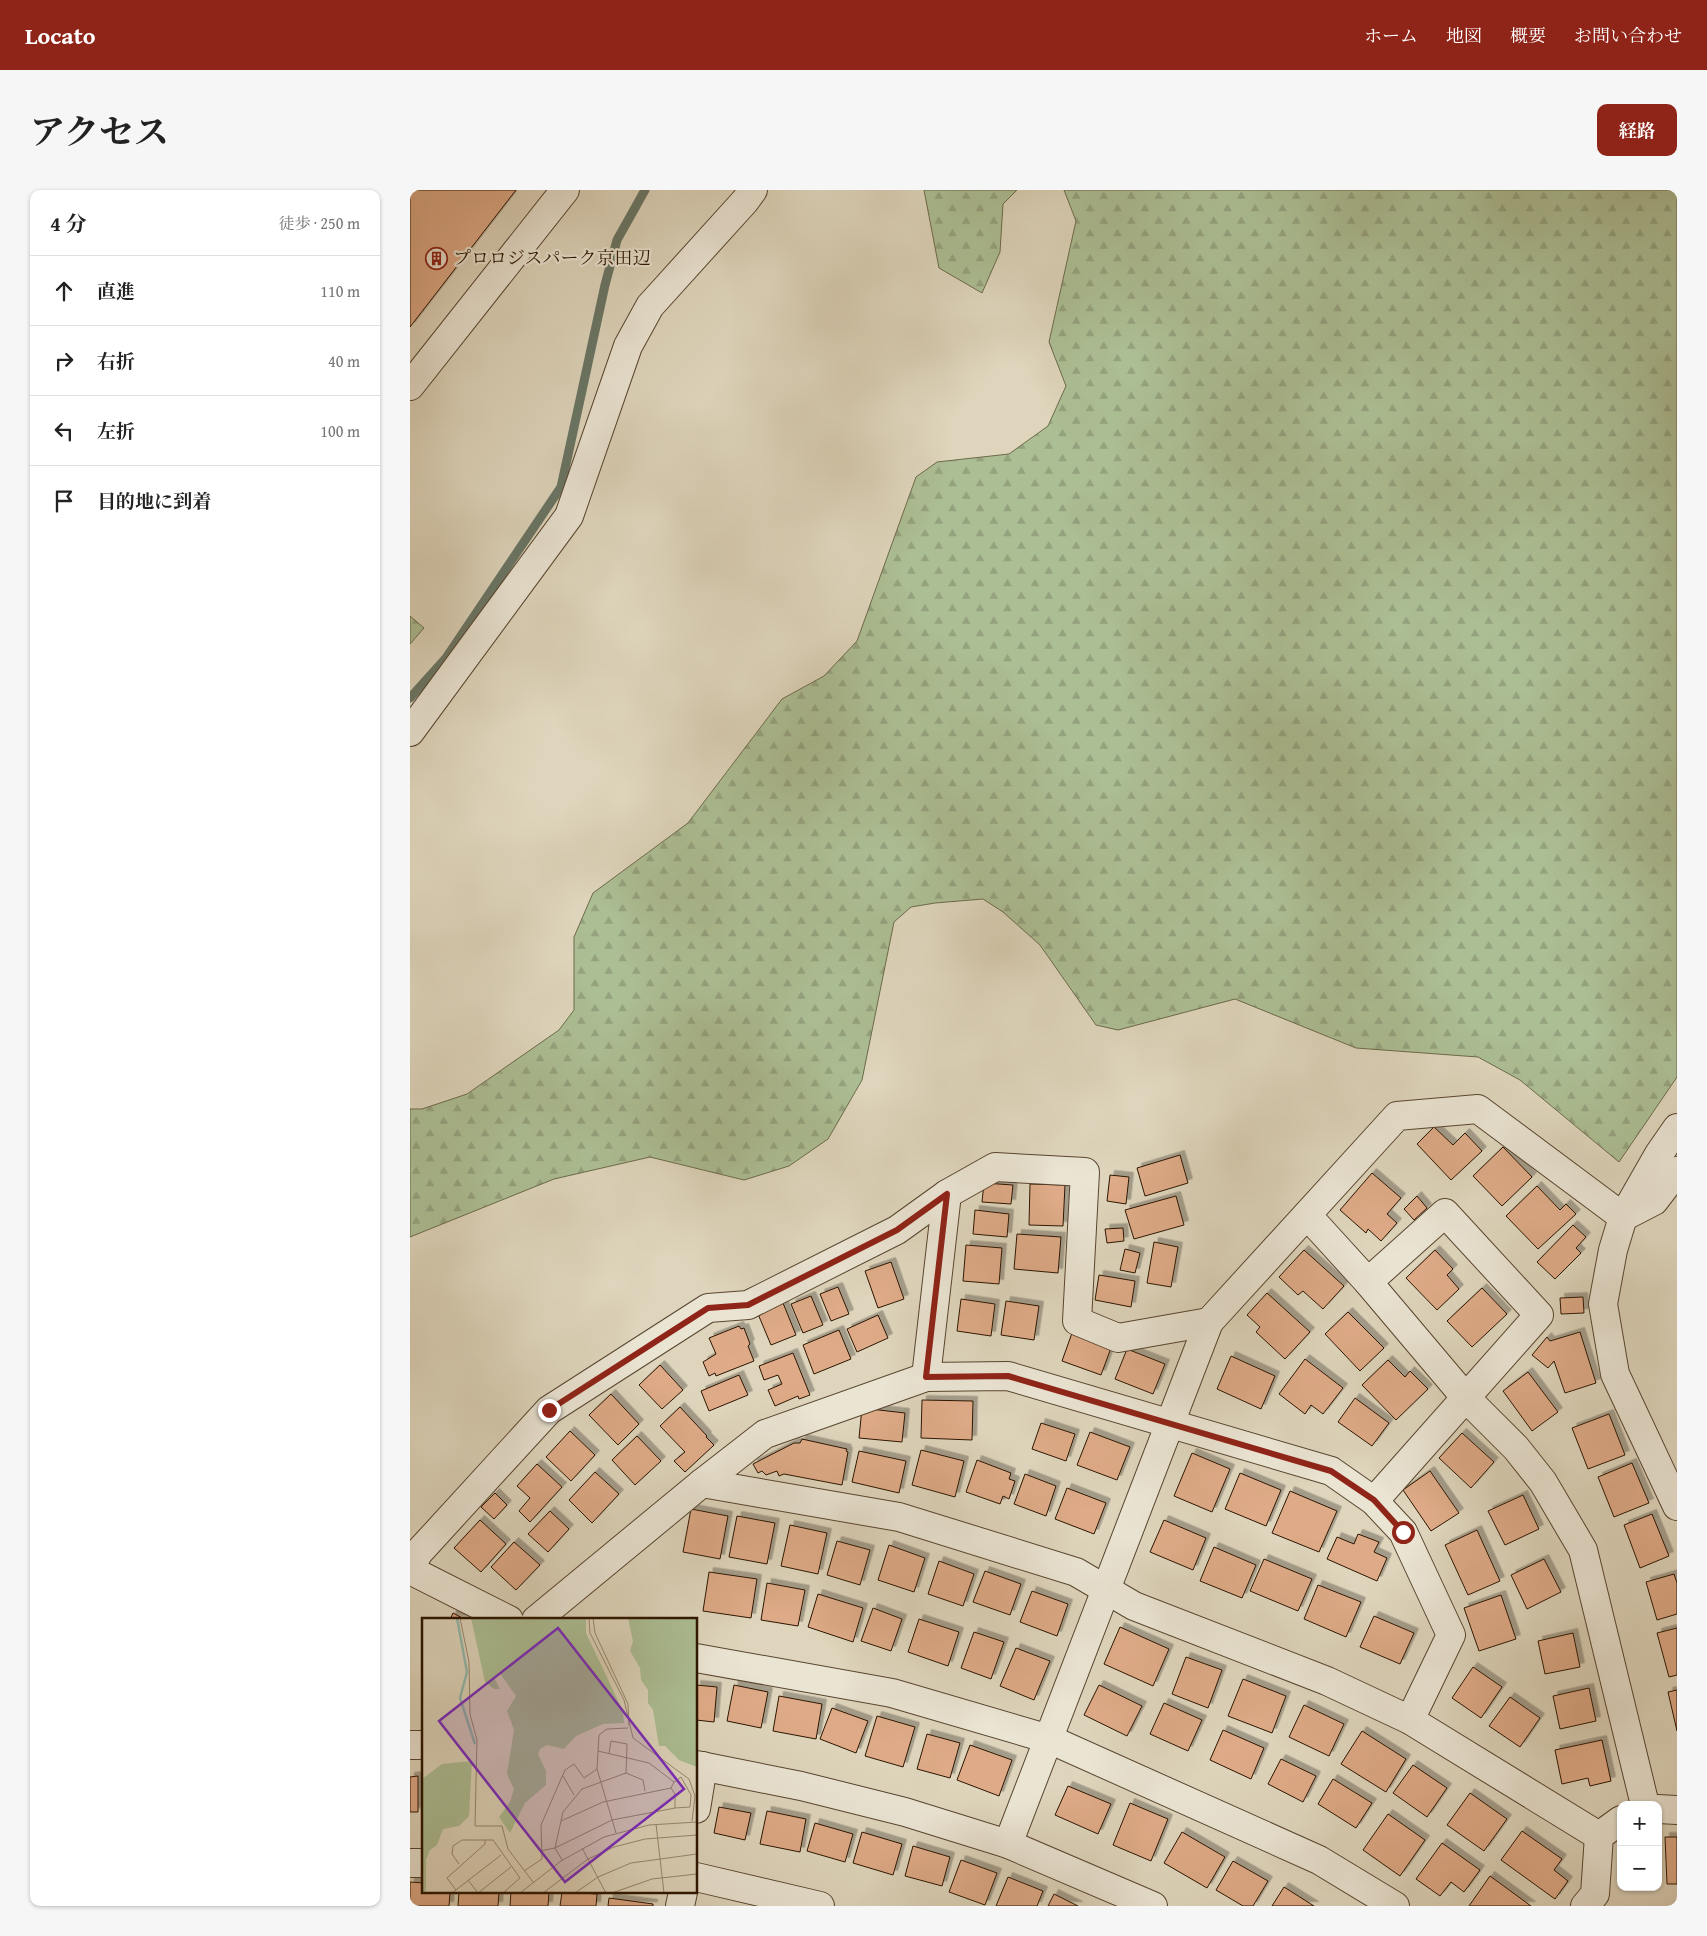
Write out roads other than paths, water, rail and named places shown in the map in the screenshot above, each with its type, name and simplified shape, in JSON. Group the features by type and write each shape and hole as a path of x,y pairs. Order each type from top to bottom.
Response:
{"street":[{"path":"410,386 565,190"},
{"path":"410,732 569,516 628,346 650,306 753,190"},
{"path":"1008,1844 1209,1322 1397,1116 1478,1109 1623,1217"},
{"path":"1677,1128 1658,1154 1623,1217 1613,1250 1603,1304 1614,1374 1677,1506"},
{"path":"505,1618 410,1569 419,1552 549,1410 708,1308 748,1305 897,1230 947,1194 995,1167 1085,1172 1077,1321 1118,1338 1209,1322"},
{"path":"1623,1217 1654,1202 1677,1171"},
{"path":"926,1377 947,1194"},
{"path":"1368,1282 1445,1213 1539,1316 1374,1500"},
{"path":"1307,1215 1368,1282 1466,1398 1516,1448 1543,1482 1583,1550 1644,1801"},
{"path":"538,1618 702,1483 765,1434 926,1377 1008,1376 1331,1471 1374,1500 1403,1532 1451,1635 1410,1720"},
{"path":"702,1483 899,1517 1076,1572 1134,1606 1327,1682 1410,1720 1599,1836"},
{"path":"698,1658 892,1693 1048,1739 1319,1860 1395,1906"},
{"path":"698,1788 700,1766 811,1788 905,1812 1008,1844 1153,1906"},
{"path":"1662,1809 1677,1810"},
{"path":"1599,1836 1617,1823"},
{"path":"1585,1906 1595,1894 1599,1836"},
{"path":"698,1877 820,1906"}],"waterway":[{"path":"410,698 446,658 561,487 605,285 617,240 645,190"}],"place":[{"name":"プロロジスパーク京田辺","path":"437,258"}]}
